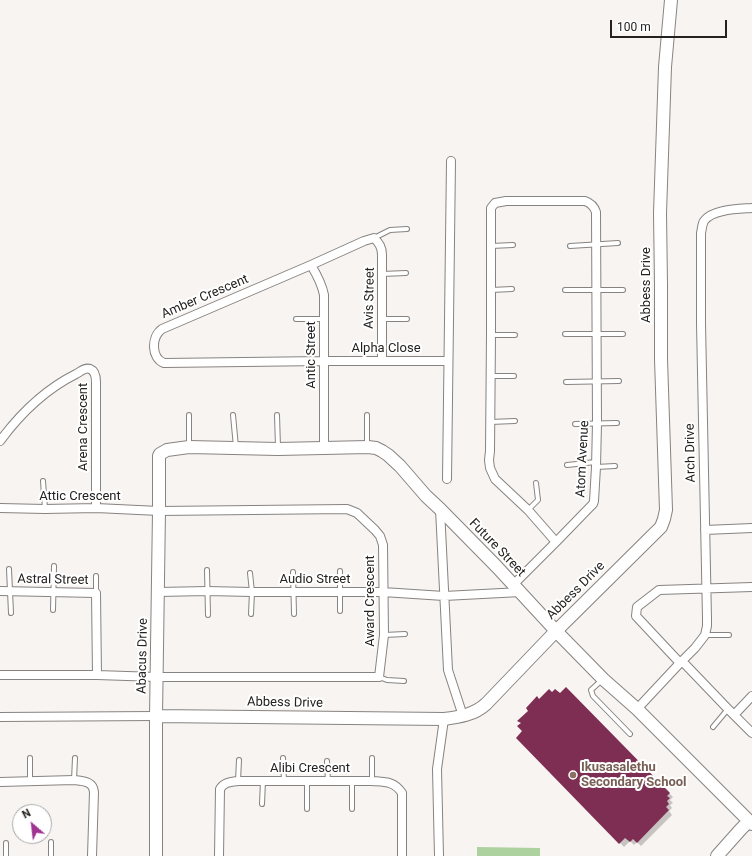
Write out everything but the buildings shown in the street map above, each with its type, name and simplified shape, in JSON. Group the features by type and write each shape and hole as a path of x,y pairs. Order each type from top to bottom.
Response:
{"street":[{"name":"Abbess Drive","path":"0,717 156,716 444,719 463,716 477,711 486,704 556,631 661,527 666,510 661,359 660,213 665,67 671,0"},
{"path":"447,479 451,161"},
{"name":"Atom Avenue","path":"506,201 585,201 591,203 596,212 597,423 594,497 593,504 556,542 528,510 495,479 491,473 489,460 491,376 490,246 491,208 495,203 506,201"},
{"name":"Arch Drive","path":"705,635 707,626 703,363 701,323 701,233 702,224 705,220 718,212 752,208"},
{"name":"Amber Crescent","path":"324,361 164,363 156,357 154,347 155,337 162,329 374,238"},
{"name":"Avis Street","path":"374,238 382,248 382,360"},
{"name":"Antic Street","path":"311,265 323,288 324,295 324,448"},
{"name":"Alpha Close","path":"324,361 448,361"},
{"name":"Arena Crescent","path":"0,441 22,416 52,389 85,369 92,370 94,372 96,382 96,508"},
{"name":"Future Street","path":"159,456 167,450 189,447 278,449 376,448 388,454 426,496 603,679 637,709 751,823"},
{"name":"Abacus Drive","path":"156,856 159,456"},
{"name":"Attic Crescent","path":"0,508 96,508 159,511"},
{"name":"Award Crescent","path":"159,511 347,509 357,513 376,530 383,545 384,635 379,677"},
{"path":"440,509 448,670 463,716"},
{"path":"705,530 752,528"},
{"path":"517,589 556,542"},
{"path":"752,587 659,590 637,607 636,616 752,733"},
{"name":"Audio Street","path":"158,592 383,592 444,596 517,589"},
{"name":"Astral Street","path":"0,591 10,590 96,593 97,675"},
{"path":"637,709 695,648 705,635"},
{"path":"0,675 97,675 157,678 379,677"},
{"path":"731,712 752,696"},
{"path":"439,856 437,792 444,719"},
{"path":"0,782 74,780 89,783 94,788 92,856"},
{"name":"Alibi Crescent","path":"219,856 220,789 221,786 228,782 372,781 390,783 399,788 402,793 402,856"},
{"path":"717,856 751,823"}],"lane":[{"path":"374,238 390,230 407,229"},
{"path":"570,246 618,244"},
{"path":"490,246 513,245"},
{"path":"382,274 406,273"},
{"path":"491,290 512,289"},
{"path":"565,290 623,290"},
{"path":"296,319 324,319"},
{"path":"382,319 407,319"},
{"path":"565,334 623,334"},
{"path":"491,335 514,335"},
{"path":"491,376 514,376"},
{"path":"566,382 619,381"},
{"path":"189,415 189,447"},
{"path":"233,415 236,447"},
{"path":"277,415 278,449"},
{"path":"367,415 368,448"},
{"path":"490,422 515,421"},
{"path":"575,424 617,423"},
{"path":"567,464 596,464 614,466"},
{"path":"43,481 45,509"},
{"path":"528,510 538,500 536,483"},
{"path":"53,610 54,566"},
{"path":"9,569 11,613"},
{"path":"207,570 208,615"},
{"path":"340,571 340,611"},
{"path":"293,572 294,614"},
{"path":"250,573 252,592 251,614"},
{"path":"96,576 96,593"},
{"path":"384,635 405,634"},
{"path":"705,635 729,635"},
{"path":"379,677 387,680 404,681"},
{"path":"603,679 591,690 593,696 630,734"},
{"path":"713,727 731,712"},
{"path":"30,758 30,781"},
{"path":"74,780 75,758"},
{"path":"283,758 284,781"},
{"path":"372,758 372,781"},
{"path":"238,781 239,760"},
{"path":"327,761 328,782"},
{"path":"262,781 262,804"},
{"path":"307,782 307,809"},
{"path":"352,782 352,809"},
{"path":"6,843 6,856"},
{"path":"51,844 51,856"}],"green space":[{"path":"477,847 540,848 540,856 477,856"}],"place":[{"name":"Ikusasalethu Secondary School","path":"573,775"}]}
